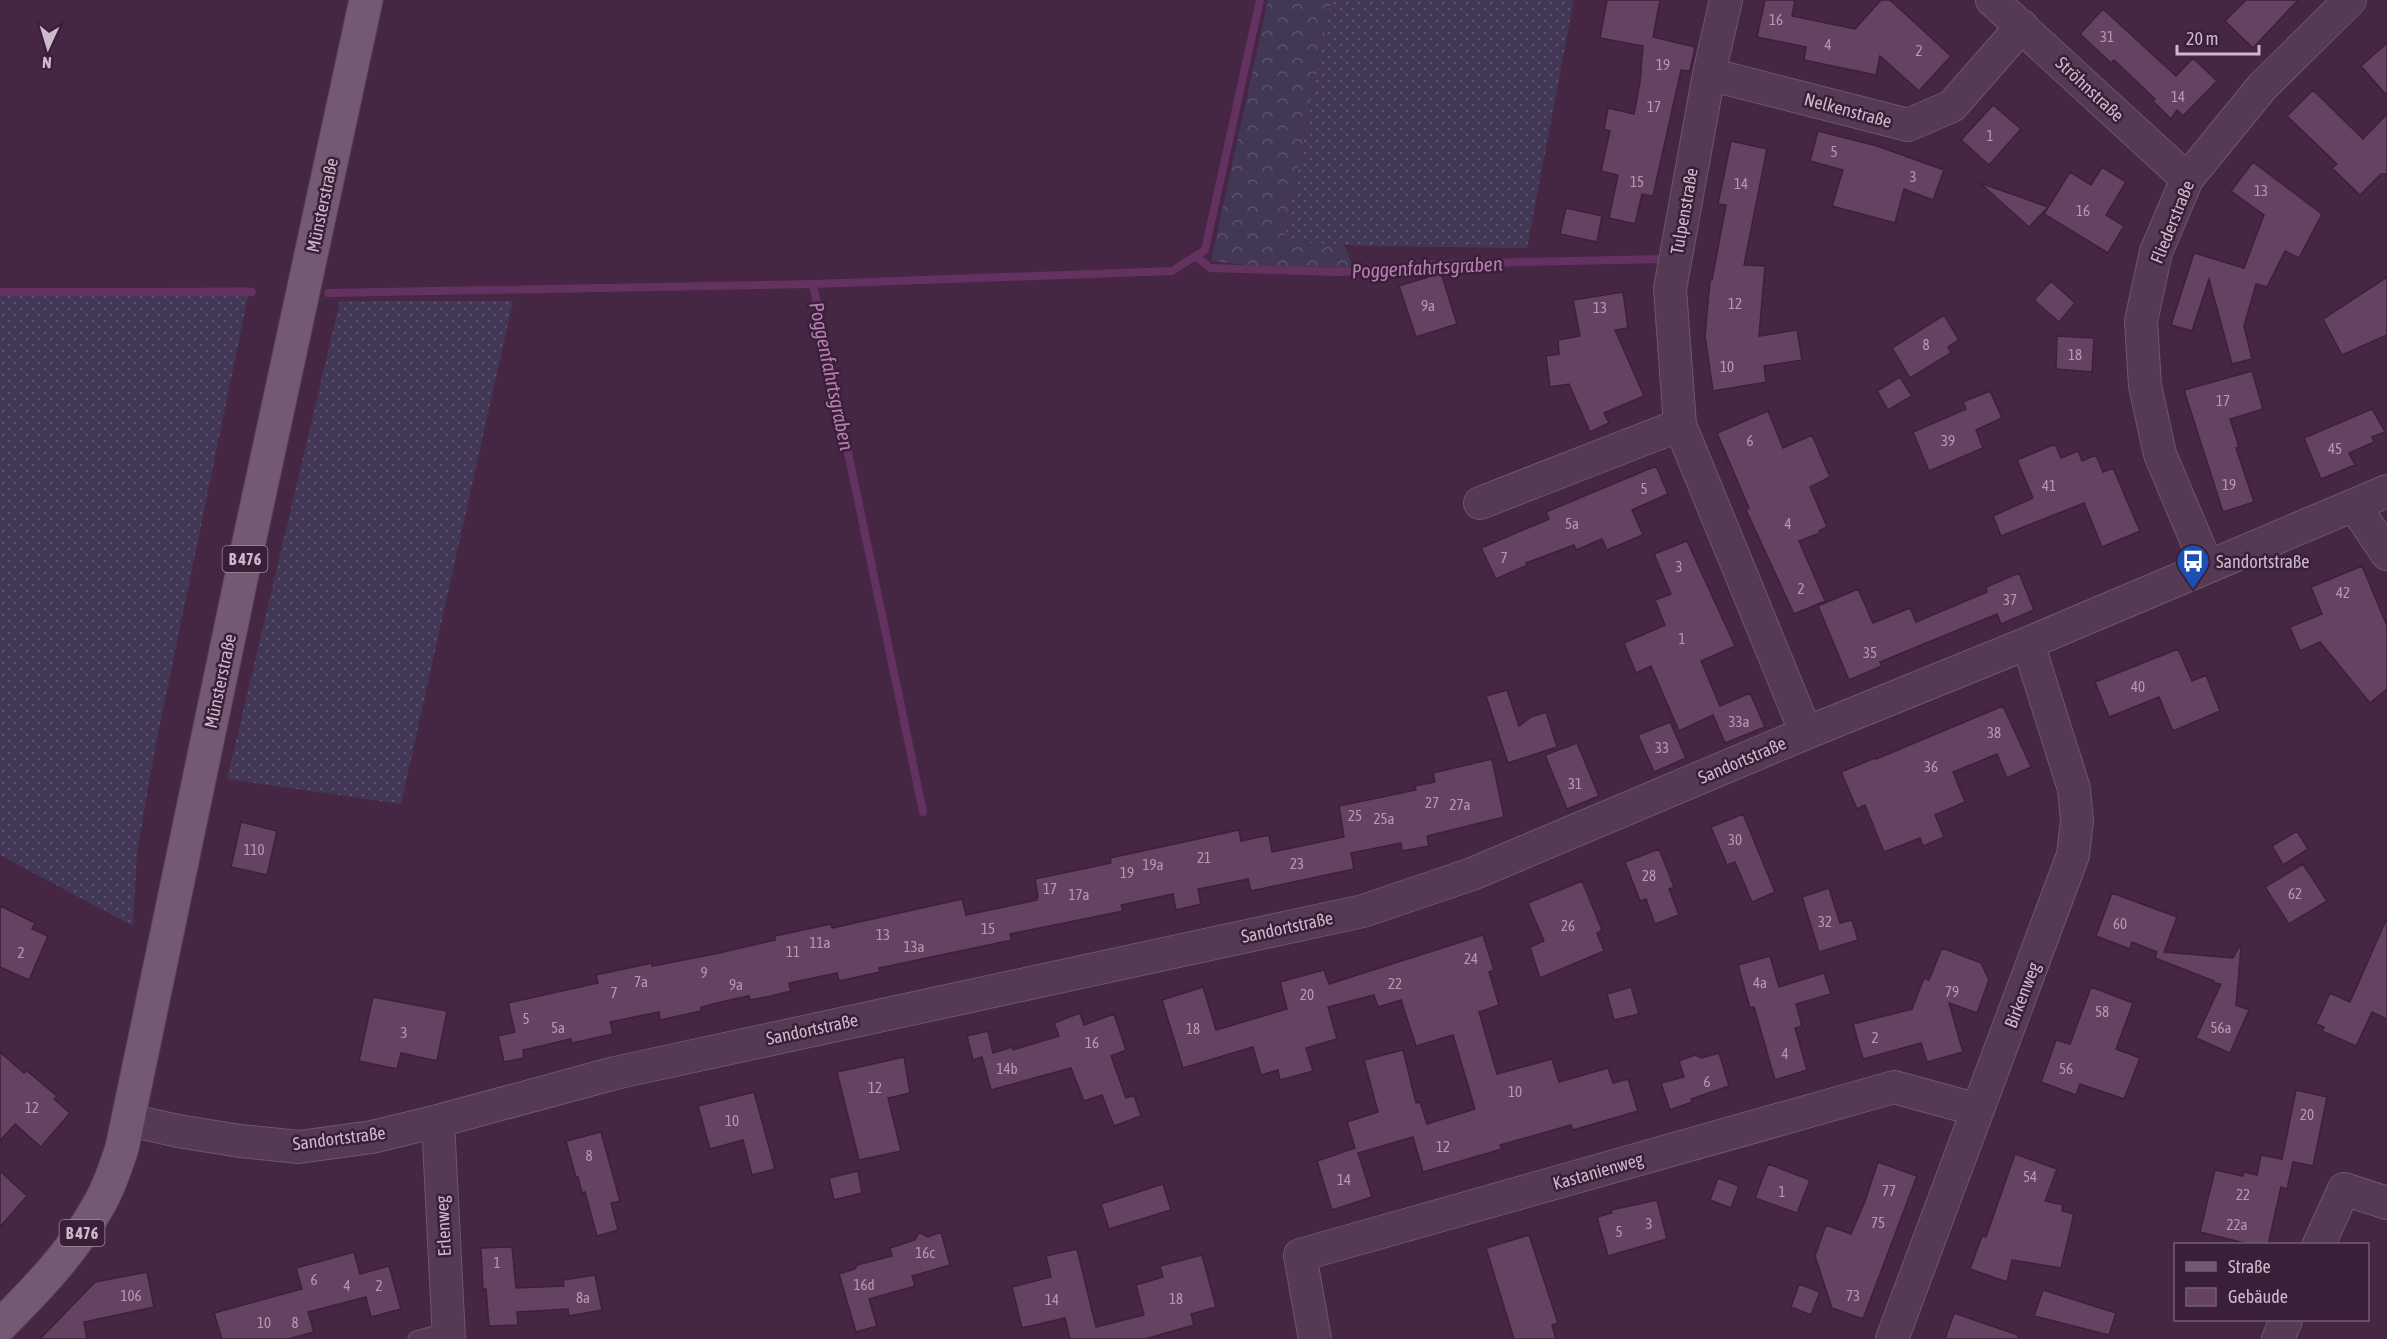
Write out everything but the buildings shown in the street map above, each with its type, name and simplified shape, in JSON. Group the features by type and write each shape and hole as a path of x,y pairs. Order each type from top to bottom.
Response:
{"main road":[{"name":"Münsterstraße","path":"0,1326 56,1267 98,1208 122,1148 241,579 366,0"}],"street":[{"name":"Tulpenstraße","path":"1726,0 1709,74 1670,289 1680,425 1806,733"},
{"name":"Ströhnstraße","path":"1992,0 2187,179"},
{"name":"Fliederstraße","path":"2206,566 2160,454 2145,387 2141,321 2156,252 2187,179 2262,87 2350,0"},
{"name":"Nelkenstraße","path":"1709,74 1908,125 1952,106 2022,26"},
{"path":"1480,503 1680,425"},
{"name":"Sandortstraße","path":"129,1119 178,1131 299,1147 372,1137 615,1072 1364,911 1472,874 2387,491"},
{"path":"2354,504 2387,554"},
{"name":"Birkenweg","path":"1892,1339 2073,855 2077,821 2074,789 2028,643"},
{"name":"Kastanienweg","path":"1315,1339 1300,1255 1894,1087 1978,1110"},
{"name":"Erlenweg","path":"438,1121 449,1335"},
{"path":"2320,1243 2344,1189 2387,1203"},
{"path":"2278,1339 2286,1321"}],"lane":[{"name":"Erlenweg","path":"416,1339 449,1335"}],"green space":[{"path":"1268,0 1331,0 1284,241 1344,245 1358,277 1211,261"},
{"path":"1331,0 1574,0 1527,248 1366,246 1284,242"},
{"path":"250,287 155,749 137,853 133,926 0,855 0,290"},
{"path":"340,301 513,301 401,804 227,779"}],"waterway":[{"name":"Poggenfahrtsgraben","path":"923,812 813,284 1172,271 1205,250 1260,0"},
{"name":"Poggenfahrtsgraben","path":"1196,256 1210,268 1338,272 1440,264 1663,259"},
{"path":"328,293 813,284"},
{"path":"0,292 252,292"}],"place":[{"name":"Sandortstraße","path":"2193,590"}]}
